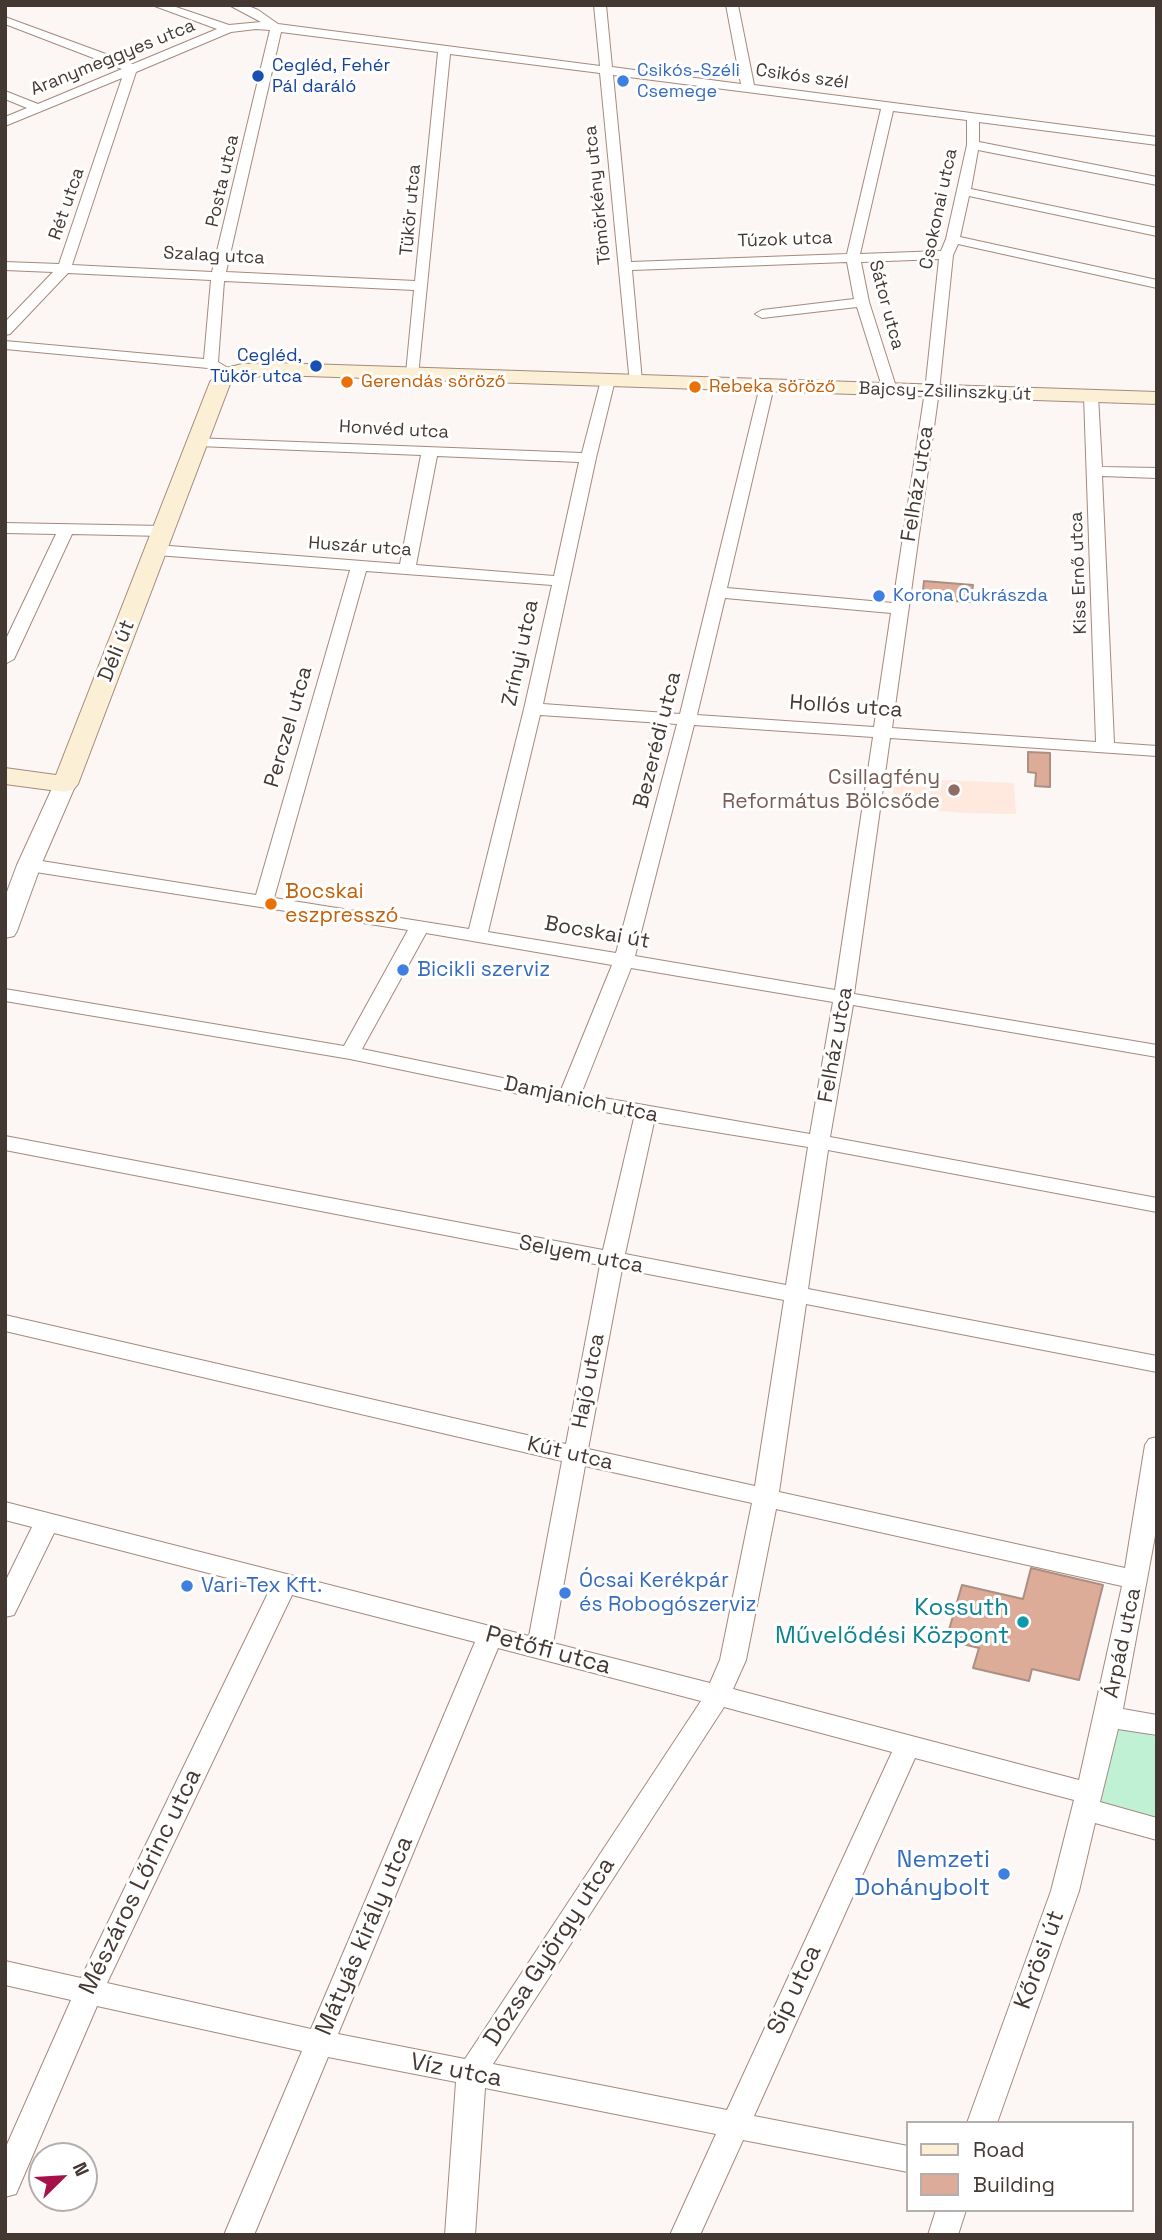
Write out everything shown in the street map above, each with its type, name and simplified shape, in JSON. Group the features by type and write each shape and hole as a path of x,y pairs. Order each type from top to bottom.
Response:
{"main road":[{"name":"Bajcsy-Zsilinszky út","path":"220,369 1157,398"},
{"name":"Déli út","path":"65,784 198,441 220,382 220,369"},
{"path":"5,776 65,784"}],"street":[{"path":"158,5 228,29"},
{"path":"235,5 269,20 276,29"},
{"name":"Tömörkény utca","path":"600,5 635,381"},
{"path":"732,5 748,87"},
{"path":"5,20 131,68"},
{"name":"Aranymeggyes utca","path":"5,122 228,29 256,25 276,29"},
{"name":"Csikós szél","path":"276,29 605,68 1157,141"},
{"name":"Posta utca","path":"220,369 218,275 276,29"},
{"name":"Tükör utca","path":"413,373 444,50"},
{"name":"Rét utca","path":"5,331 64,269 131,68"},
{"path":"5,95 37,108"},
{"name":"Sátor utca","path":"888,106 853,256 862,302 890,390"},
{"name":"Csokonai utca","path":"932,391 946,255 953,239 964,191 972,145 973,118"},
{"path":"972,145 1157,181"},
{"path":"964,191 1157,232"},
{"path":"953,239 1157,284"},
{"name":"Túzok utca","path":"625,266 853,256 946,255"},
{"name":"Szalag utca","path":"5,266 422,286"},
{"path":"762,314 862,302"},
{"path":"5,345 220,369"},
{"name":"Zrínyi utca","path":"477,936 533,709 588,458 608,380"},
{"name":"Bezerédi utca","path":"569,1097 624,960 687,720 767,386"},
{"name":"Felház utca","path":"718,1695 733,1660 766,1496 884,732 932,391"},
{"name":"Kiss Ernő utca","path":"1091,396 1105,748"},
{"name":"Honvéd utca","path":"198,441 588,458"},
{"path":"407,569 430,452"},
{"path":"1094,471 1157,473"},
{"name":"Huszár utca","path":"5,528 65,530 359,566 561,581"},
{"path":"5,659 65,530"},
{"name":"Perczel utca","path":"264,900 359,566"},
{"path":"718,592 900,609"},
{"name":"Hollós utca","path":"533,709 1157,751"},
{"name":"Déli út","path":"5,931 29,864 65,784"},
{"name":"Bocskai út","path":"29,864 264,900 1157,1051"},
{"path":"350,1053 419,926"},
{"name":"Damjanich utca","path":"5,995 350,1053 645,1114 819,1142 1157,1205"},
{"name":"Hajó utca","path":"539,1649 612,1261 645,1114"},
{"name":"Selyem utca","path":"5,1143 1157,1364"},
{"name":"Kút utca","path":"5,1323 575,1455 1136,1580"},
{"name":"Árpád utca","path":"1088,1802 1136,1580 1157,1445"},
{"name":"Petőfi utca","path":"5,1511 908,1745 1088,1802 1157,1829"},
{"path":"5,1608 47,1521"},
{"name":"Mészáros Lőrinc utca","path":"5,2183 89,1991 285,1584"},
{"name":"Mátyás király utca","path":"239,2235 490,1636"},
{"name":"Dózsa György utca","path":"460,2235 471,2074 718,1695"},
{"path":"1108,1717 1157,1725"},
{"name":"Síp utca","path":"685,2235 908,1745"},
{"name":"Kőrösi út","path":"983,2121 1065,1891 1088,1802"},
{"name":"Víz utca","path":"5,1973 320,2043 906,2159"},
{"path":"943,2235 950,2212"}],"shaded area":[{"name":"Csillagfény Református Bölcsőde","path":"896,778 1014,783 1016,814 964,813 890,806"}],"green space":[{"path":"1108,1717 1157,1728 1149,1735 1157,1737 1157,1829 1085,1809"}],"building":[{"path":"924,581 973,585 971,602 922,599"},
{"path":"1028,752 1050,753 1050,787 1035,786 1036,773 1028,772"},
{"name":"Kossuth Művelődési Központ","path":"1031,1568 1103,1585 1079,1680 1032,1669 1029,1681 973,1668 979,1648 946,1640 962,1585 1023,1599"}],"place":[{"name":"Cegléd, Fehér Pál daráló","path":"258,76"},
{"name":"Csikós-Széli Csemege","path":"623,81"},
{"name":"Cegléd, Tükör utca","path":"316,366"},
{"name":"Gerendás söröző","path":"347,382"},
{"name":"Rebeka söröző","path":"695,387"},
{"name":"Korona Cukrászda","path":"879,596"},
{"name":"Csillagfény Református Bölcsőde","path":"954,790"},
{"name":"Bocskai eszpresszó","path":"271,904"},
{"name":"Bicikli szerviz","path":"403,970"},
{"name":"Vari-Tex Kft.","path":"187,1586"},
{"name":"Ócsai Kerékpár és Robogószerviz","path":"565,1593"},
{"name":"Kossuth Művelődési Központ","path":"1023,1622"},
{"name":"Nemzeti Dohánybolt","path":"1004,1874"}]}
